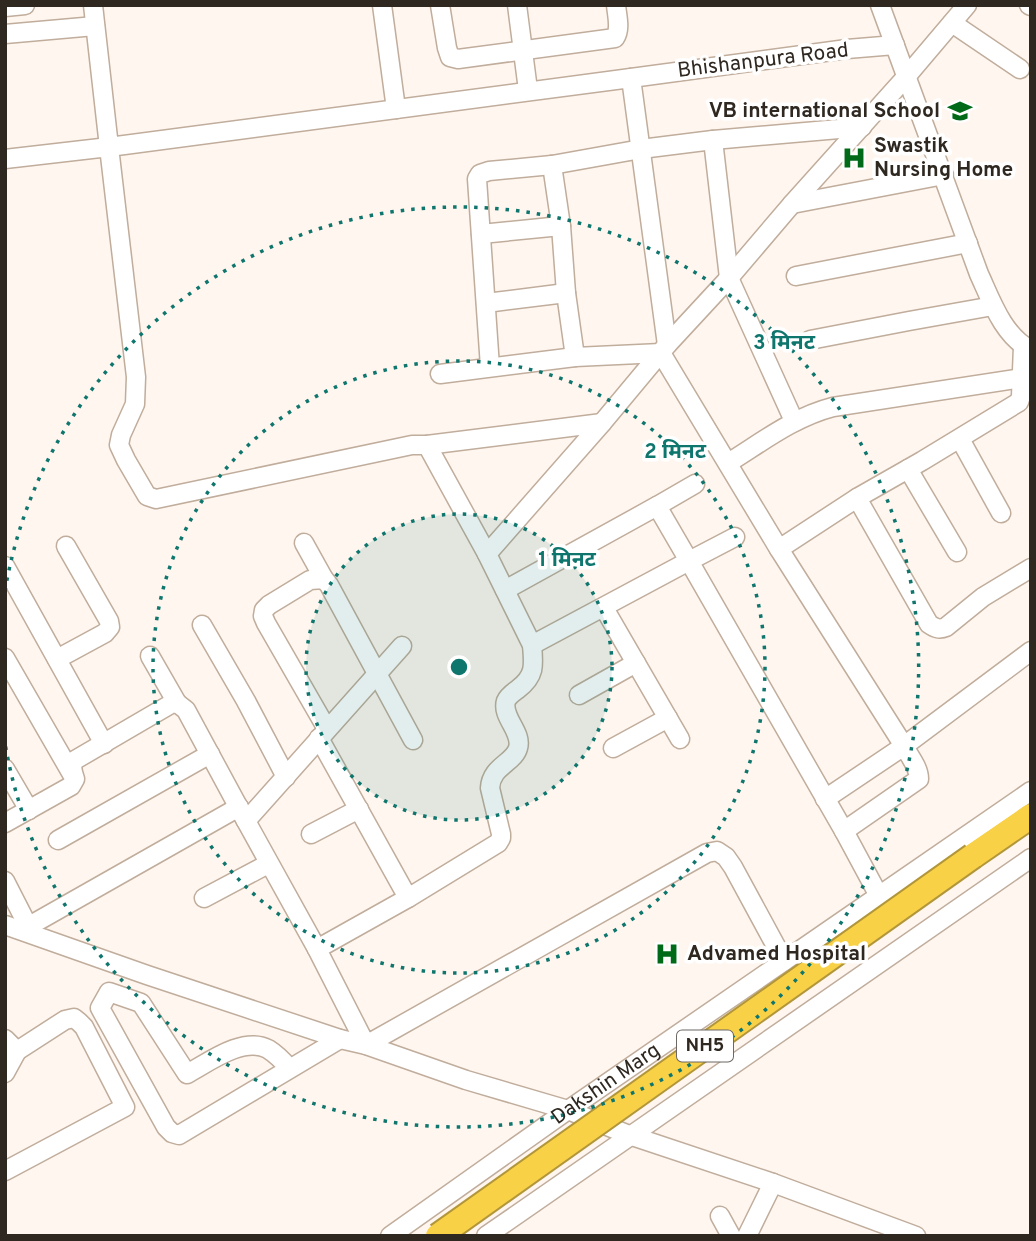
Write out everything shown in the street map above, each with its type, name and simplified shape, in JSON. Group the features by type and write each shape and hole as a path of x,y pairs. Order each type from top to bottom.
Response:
{"highway":[{"name":"NH5","path":"438,1236 977,862 1031,816"},
{"name":"Dakshin Marg","path":"465,1236 977,862 1031,835"}],"street":[{"path":"5,7 25,5"},
{"path":"93,5 136,377 135,404 119,445 147,496 156,499 412,445 602,423"},
{"path":"382,5 396,109"},
{"path":"440,5 447,48 450,57 458,59 615,38 618,34 616,5"},
{"path":"517,5 528,90"},
{"path":"779,549 858,498 1019,402 1021,396 1027,348 1008,329 993,306 880,5"},
{"path":"487,554 967,5"},
{"path":"952,23 1020,69"},
{"path":"5,34 95,26"},
{"name":"Bhishanpura Road","path":"5,159 847,49 895,45"},
{"path":"631,78 664,349 779,549 904,746 919,775 919,779 844,831"},
{"path":"491,367 477,179 480,174 713,140 862,127"},
{"path":"713,140 729,278 794,421"},
{"path":"552,165 575,357"},
{"path":"792,204 944,175"},
{"path":"481,234 561,226"},
{"path":"796,276 968,243"},
{"path":"486,303 566,293"},
{"path":"810,340 993,306"},
{"path":"440,374 664,349"},
{"path":"728,463 794,421 818,411 1022,378"},
{"path":"960,439 1002,513"},
{"path":"317,949 498,844 501,838 490,782 497,770 519,747 505,704 507,699 527,682 532,673 532,645 487,554 427,445"},
{"path":"908,469 957,552"},
{"path":"505,590 695,484"},
{"path":"858,498 929,624 935,628 946,627 983,597 1031,568"},
{"path":"657,506 879,895"},
{"path":"532,645 735,537"},
{"path":"304,543 413,740"},
{"path":"57,659 105,633 110,626 66,546"},
{"path":"7,572 104,744"},
{"path":"324,579 310,580 264,610 263,616 359,809 408,898"},
{"path":"604,608 680,739"},
{"path":"202,625 286,777"},
{"path":"18,927 242,814 286,777 402,646"},
{"path":"825,799 904,746 1031,651"},
{"path":"150,656 177,703 186,710 268,864 317,949 366,1045"},
{"path":"5,658 75,779"},
{"path":"579,695 636,663"},
{"path":"5,823 71,786 75,779 72,764 75,760 177,703"},
{"path":"613,748 668,718"},
{"path":"58,840 210,754"},
{"path":"5,769 29,810"},
{"name":"Dakshin Marg","path":"390,1236 1031,791"},
{"path":"311,834 359,809"},
{"path":"366,1045 707,853 717,851 726,857 785,961"},
{"path":"486,1236 1031,858"},
{"path":"204,898 268,864"},
{"path":"5,881 18,927"},
{"path":"18,927 119,965 340,1039 568,1110 629,1135 916,1236"},
{"path":"119,965 100,1008 161,1119 172,1133 178,1135 340,1039"},
{"path":"109,992 141,1003 187,1074 236,1047 246,1045 267,1049 289,1068"},
{"path":"5,1073 11,1045 74,1018 84,1027 125,1107 5,1171"},
{"path":"747,1236 773,1184"},
{"path":"720,1216 731,1236"}],"place":[{"name":"VB international School","path":"960,111"},
{"name":"Swastik Nursing Home","path":"854,158"},
{"name":"Advamed Hospital","path":"667,954"}]}
